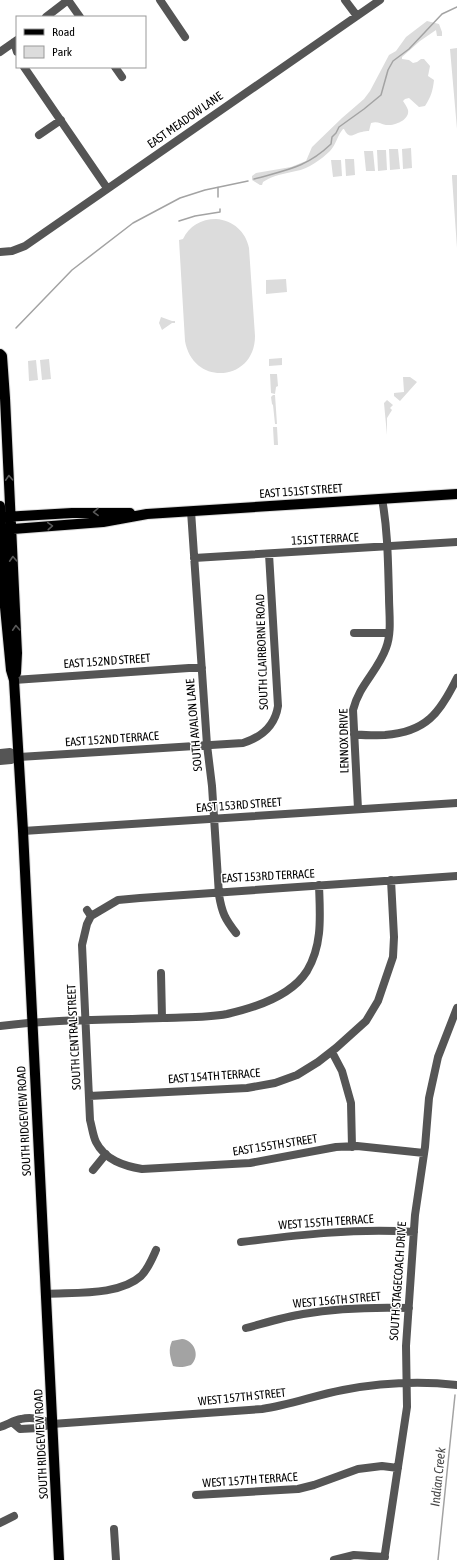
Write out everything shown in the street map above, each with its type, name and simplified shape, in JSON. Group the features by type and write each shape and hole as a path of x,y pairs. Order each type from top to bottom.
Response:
{"main road":[{"name":"SOUTH RIDGEVIEW ROAD","path":"0,354 2,356 6,398 4,529 17,669 14,680 60,1560"},
{"name":"EAST 151ST STREET","path":"4,529 103,522 147,514 457,494"},
{"name":"SOUTH RIDGEVIEW ROAD","path":"0,506 4,517"},
{"name":"EAST 151ST STREET","path":"4,517 102,512 147,514"}],"street":[{"path":"47,16 68,0 79,16"},
{"path":"160,0 185,37"},
{"path":"345,0 357,16"},
{"name":"EAST MEADOW LANE","path":"0,252 12,251 25,246 380,0"},
{"path":"0,52 10,44"},
{"path":"25,68 107,188"},
{"path":"116,68 122,77"},
{"path":"39,135 61,120"},
{"name":"LENNOX DRIVE","path":"358,809 353,710 363,686 384,654 388,643 389,633 387,547 382,499"},
{"name":"SOUTH AVALON LANE","path":"191,511 207,745 219,891 222,911 228,924 236,933"},
{"name":"151ST TERRACE","path":"194,558 457,542"},
{"name":"SOUTH CLAIRBORNE ROAD","path":"207,745 243,743 257,738 270,727 277,713 278,701 269,554"},
{"path":"354,633 389,633"},
{"name":"EAST 152ND STREET","path":"14,680 202,668"},
{"path":"354,734 363,736 394,734 411,731 421,726 434,714 451,690 457,678"},
{"name":"EAST 152ND TERRACE","path":"19,757 207,745"},
{"path":"0,753 10,752 19,757"},
{"path":"0,761 19,757"},
{"name":"EAST 153RD STREET","path":"23,831 457,803"},
{"name":"EAST 153RD TERRACE","path":"89,913 118,900 219,891 457,876"},
{"name":"EAST 154TH TERRACE","path":"89,1096 247,1088 275,1083 297,1076 332,1052 366,1021 378,1001 388,976 393,957 394,937 391,880"},
{"path":"0,1026 32,1022 224,1015 243,1011 273,999 287,991 298,982 307,970 319,943 319,885"},
{"name":"SOUTH CENTRAL STREET","path":"89,913 82,945 90,1120 96,1142 106,1154"},
{"path":"161,973 162,1018"},
{"name":"SOUTH STAGECOACH DRIVE","path":"385,1559 407,1407 406,1346 415,1215 424,1153 429,1098 432,1078 438,1057 457,1008"},
{"path":"332,1052 342,1071 351,1103 352,1147"},
{"name":"EAST 155TH STREET","path":"106,1154 112,1160 126,1166 142,1169 250,1163 317,1150 352,1147 424,1153"},
{"path":"93,1170 106,1154"},
{"name":"WEST 155TH TERRACE","path":"241,1242 356,1230 414,1232"},
{"path":"46,1294 112,1290 124,1287 144,1272 156,1250"},
{"name":"WEST 156TH STREET","path":"246,1328 310,1313 356,1308 409,1308"},
{"name":"WEST 157TH STREET","path":"0,1427 13,1423 20,1429 39,1428 52,1424 262,1409 342,1390 428,1383 457,1385"},
{"name":"WEST 157TH TERRACE","path":"196,1495 298,1489 314,1485 358,1469 382,1466 398,1468"},
{"path":"0,1523 14,1516"},
{"path":"114,1529 116,1560"},
{"path":"334,1560 354,1555 385,1559"}],"green space":[{"path":"427,21 439,24 442,36 437,36 436,30 420,41 402,57 402,59 409,60 413,63 424,59 430,66 428,76 434,80 434,84 425,106 419,107 409,98 405,99 403,101 408,109 408,114 407,117 401,122 386,125 373,122 371,123 369,131 352,135 348,135 343,129 330,151 310,166 271,178 263,182 262,185 252,180 252,176 256,173 291,167 306,161 312,147 364,99 370,91 389,55 396,51 406,37"},
{"path":"457,48 457,129 450,49"},
{"path":"411,148 412,168 403,169 402,149"},
{"path":"389,149 398,149 400,169 390,170"},
{"path":"377,150 386,150 387,170 378,171"},
{"path":"364,151 373,151 375,171 366,171"},
{"path":"345,159 354,159 355,175 346,176"},
{"path":"331,160 341,160 342,176 333,177"},
{"path":"452,175 457,175 457,248 452,177"},
{"path":"216,219 233,224 238,228 245,237 249,248 255,336 252,351 245,363 235,370 223,373 211,372 199,366 190,356 185,341 179,240 183,239 189,230 196,224 205,220"},
{"path":"286,279 287,292 266,294 266,280"},
{"path":"161,317 175,321 175,323 172,323 162,330 159,323"},
{"path":"282,358 282,365 269,366 269,359"},
{"path":"49,359 51,379 42,380 40,360"},
{"path":"36,360 38,380 29,381 28,361"},
{"path":"270,374 277,374 278,386 276,387 275,394 271,393"},
{"path":"403,377 410,377 417,382 400,401 394,396 394,393 404,392"},
{"path":"275,395 277,424 275,424 271,397"},
{"path":"387,400 393,405 390,408 392,410 387,418 387,435 384,403"},
{"path":"273,427 277,427 278,445 274,445"}],"shaded area":[{"path":"182,1339 193,1345 196,1357 191,1365 182,1367 173,1366 170,1353 172,1341"}],"waterway":[{"path":"254,179 295,167 322,152 331,144 332,137 339,127 381,95 388,70 393,61 409,49 442,14 457,7"},
{"path":"16,328 72,270 133,223 180,198 205,190 248,181"},
{"path":"218,187 218,197"},
{"path":"179,221 195,216 220,212 220,209"},
{"name":"Indian Creek","path":"438,1560 455,1395"}]}
